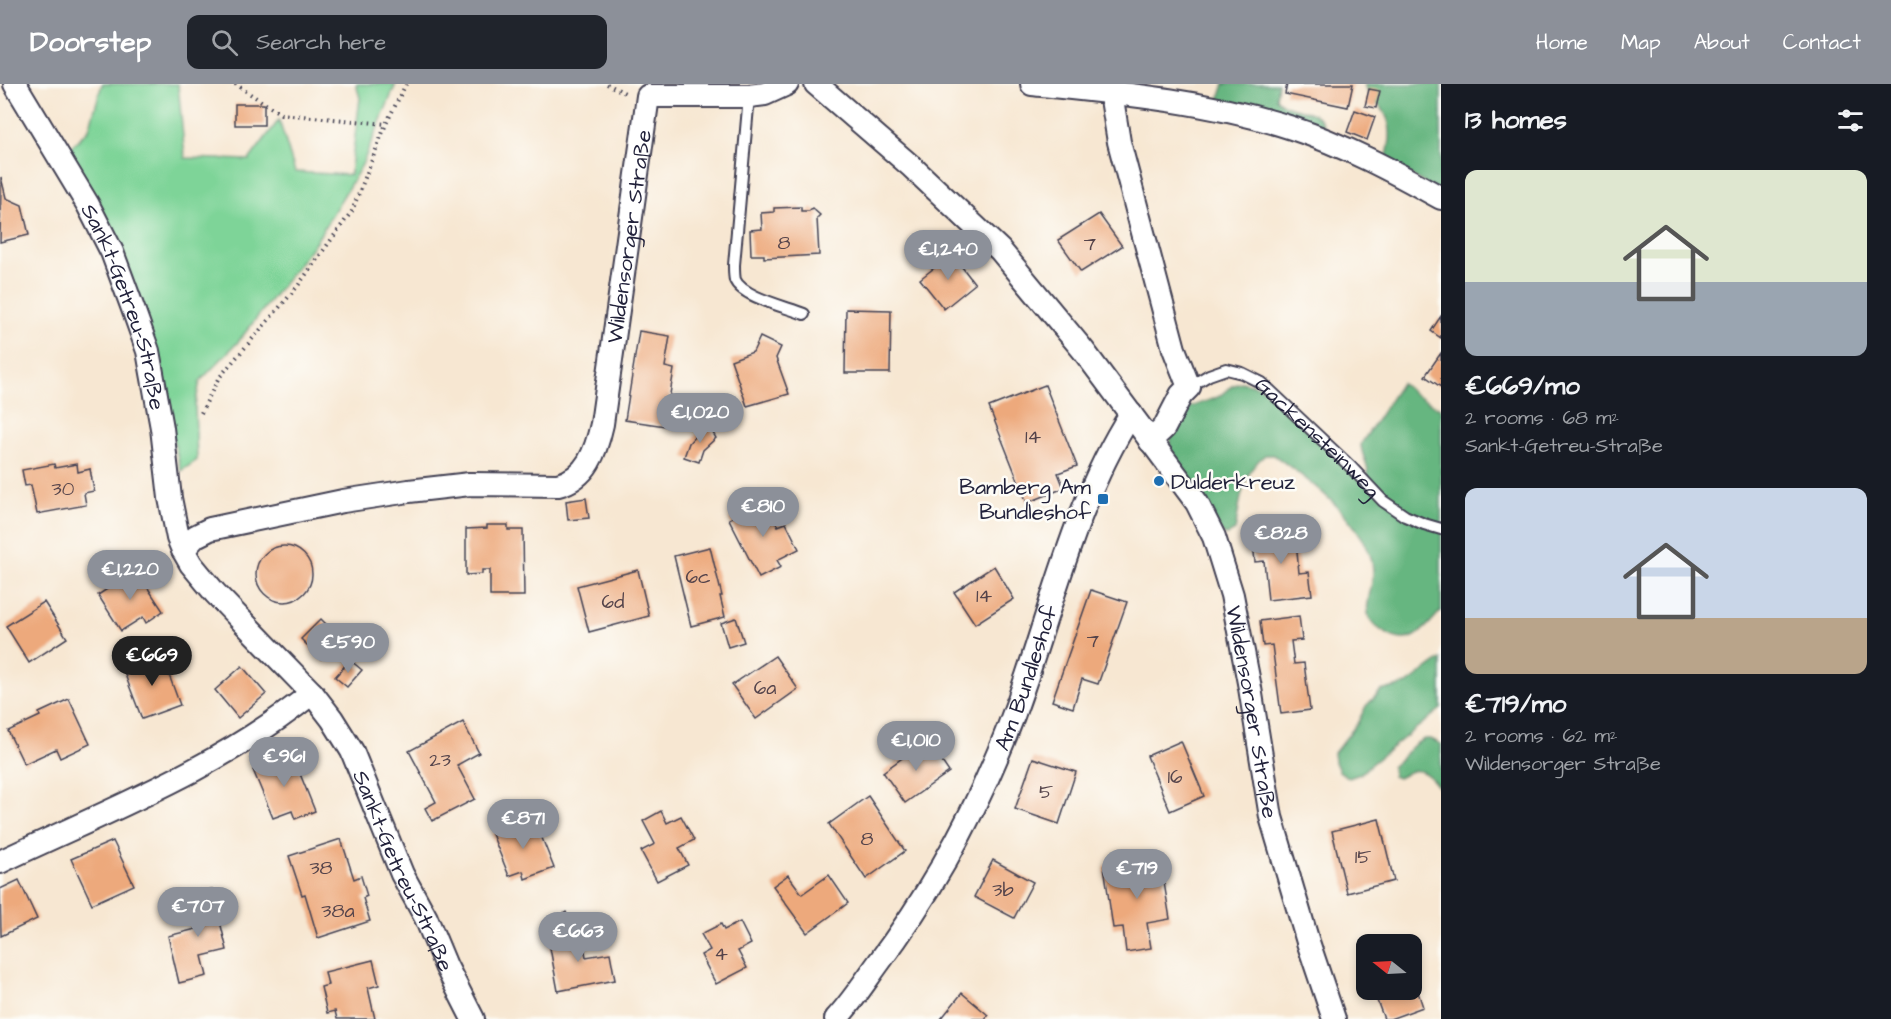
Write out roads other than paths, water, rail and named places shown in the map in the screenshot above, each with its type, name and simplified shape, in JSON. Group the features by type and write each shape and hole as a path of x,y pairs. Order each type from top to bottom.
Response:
{"street":[{"name":"Sankt-Getreu-Straße","path":"15,84 93,215 112,252 132,306 148,351 162,428 170,498 178,538 183,550 191,564 215,593 312,693 352,751 402,874 426,918 446,966 473,1019"},
{"name":"Wildensorger Straße","path":"183,550 196,536 210,529 343,501 470,484 558,485 569,482 581,474 591,458 602,424 648,90 749,96 765,94 787,84"},
{"name":"Wildensorger Straße","path":"816,84 912,167 1000,250 1083,350 1197,503 1214,537 1225,568 1250,688 1271,817 1308,942 1334,1019"},
{"path":"1032,84 1086,87 1112,93 1190,102 1242,114 1294,129 1375,162 1441,198"},
{"path":"1112,93 1119,142 1174,349 1189,387"},
{"name":"Gackensteinweg","path":"1150,441 1164,428 1181,394 1189,387"},
{"name":"Am Bundleshof","path":"836,1019 898,937 940,871 990,776 1027,678 1075,530 1114,440 1131,414"},
{"path":"0,862 184,776 259,732 312,693"}],"lane":[{"path":"749,96 734,265 735,279 739,286 748,293 804,314"},
{"name":"Gackensteinweg","path":"1189,387 1209,375 1226,369 1242,373 1262,383 1351,467 1383,501 1405,516 1441,529"}],"place":[{"name":"Dulderkreuz","path":"1159,481"},
{"name":"Bamberg Am Bundleshof","path":"1103,499"}]}
